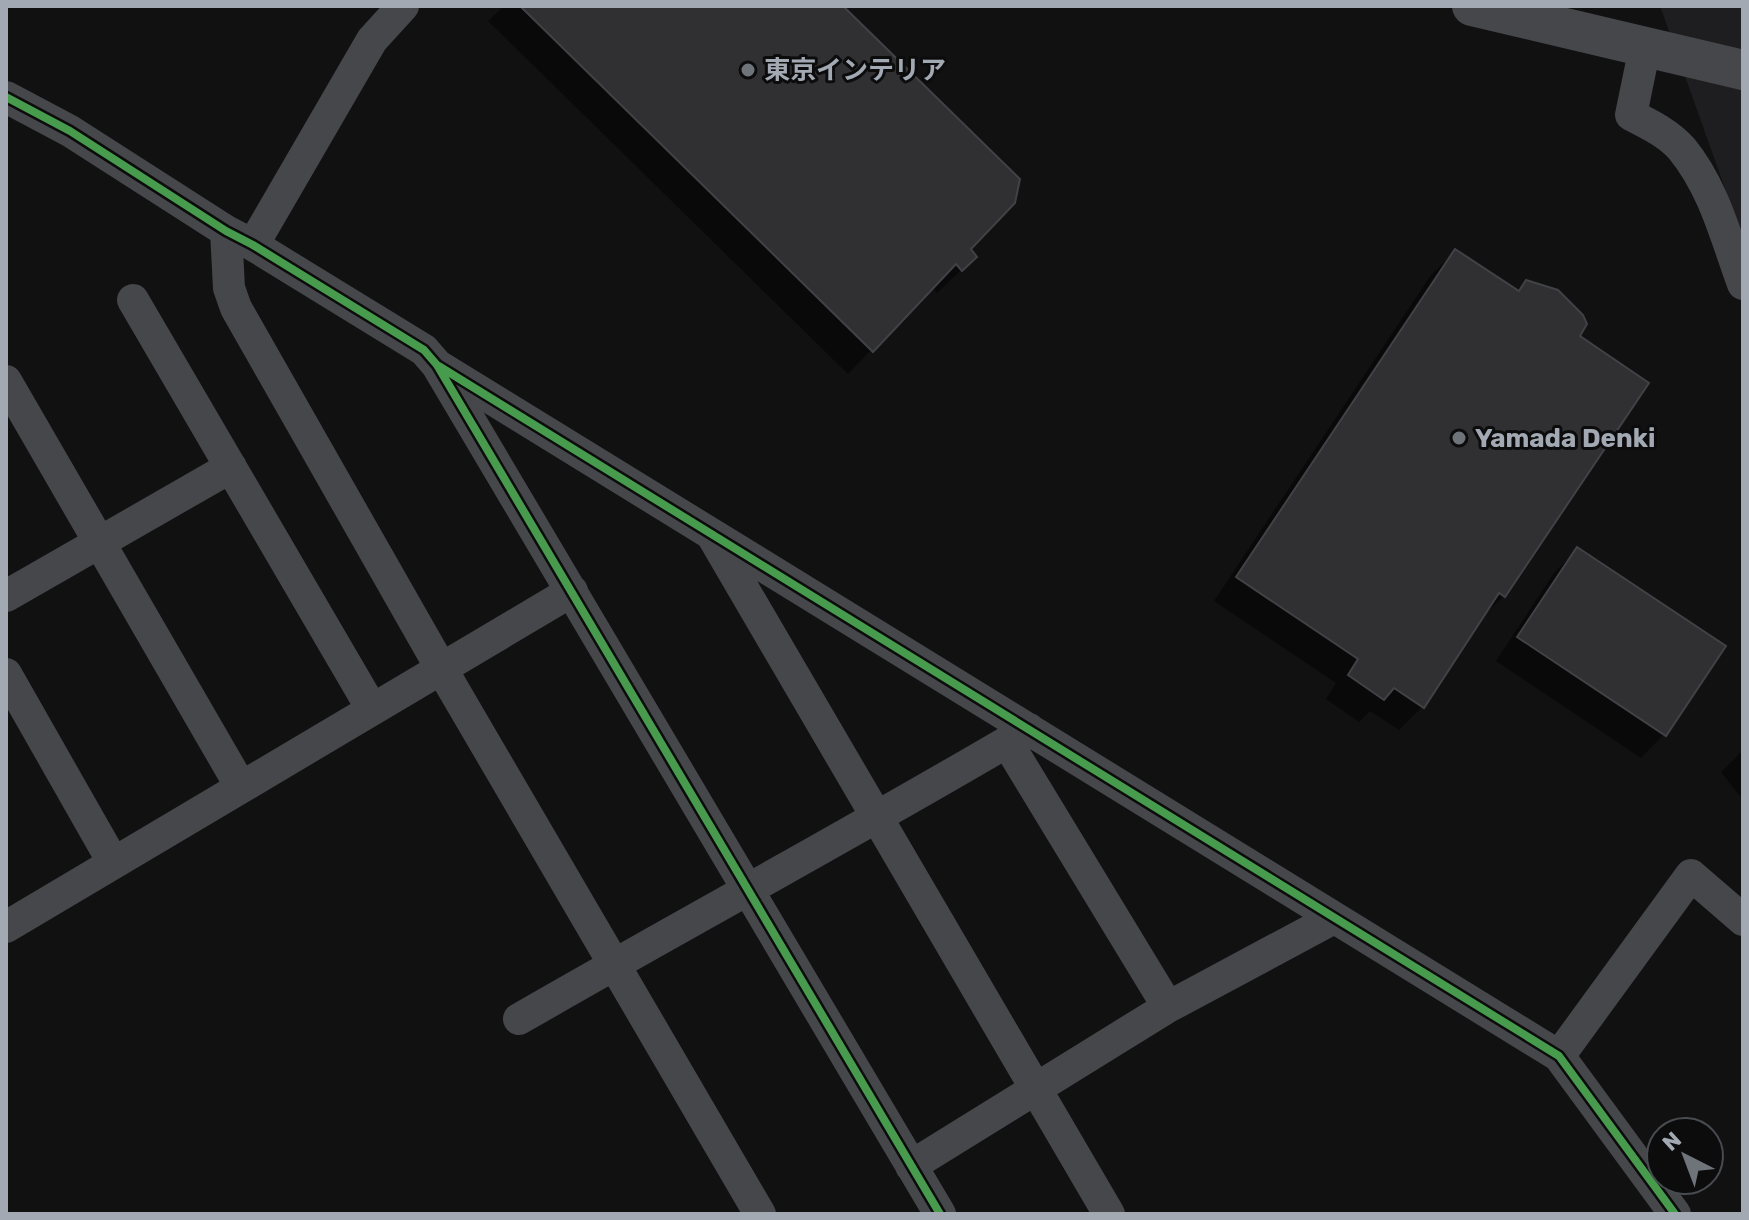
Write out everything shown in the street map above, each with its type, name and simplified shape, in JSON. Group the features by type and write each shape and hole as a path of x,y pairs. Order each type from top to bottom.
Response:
{"street":[{"path":"403,6 372,40 240,238 229,288 236,308 441,668 760,1214"},
{"path":"1472,6 1743,70"},
{"path":"1645,47 1631,115 1659,130 1681,148 1708,188 1743,284"},
{"path":"6,97 70,131 424,350 437,365 940,1214"},
{"path":"133,300 372,709"},
{"path":"437,365 711,534 1018,736 1334,918 1559,1056 1675,1214"},
{"path":"6,381 241,787"},
{"path":"6,596 231,467"},
{"path":"711,534 1109,1214"},
{"path":"6,927 572,591"},
{"path":"6,674 113,862"},
{"path":"519,1019 1018,736"},
{"path":"1018,736 1168,1007"},
{"path":"1559,1056 1691,875 1743,920"},
{"path":"911,1166 1168,1007 1334,918"}],"shaded area":[{"path":"1660,6 1743,6 1743,239"}],"building":[{"path":"520,6 843,6 1020,179 1015,203 971,249 977,257 962,271 956,264 873,352"},
{"path":"1455,249 1519,291 1526,280 1558,290 1583,315 1587,324 1580,336 1649,383 1505,597 1499,593 1424,708 1394,688 1384,700 1348,675 1358,659 1236,577"},
{"path":"1577,547 1726,646 1666,736 1517,637"}],"cycle path":[{"path":"6,97 70,131 226,231 424,350 437,365 940,1214"},
{"path":"437,365 1559,1056 1675,1214"}],"place":[{"name":"東京インテリア","path":"748,70"},
{"name":"Yamada Denki","path":"1459,438"}]}
